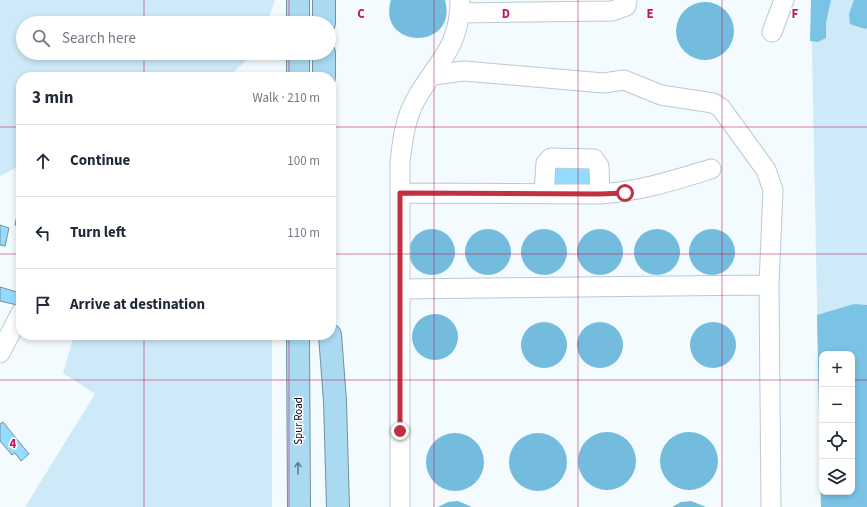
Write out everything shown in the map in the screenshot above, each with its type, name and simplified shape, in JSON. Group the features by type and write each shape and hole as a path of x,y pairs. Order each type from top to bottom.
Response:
{"highway":[{"path":"298,0 298,16"},
{"path":"324,0 324,16"},
{"path":"298,60 298,72"},
{"path":"324,60 324,72"},
{"name":"Spur Road","path":"298,340 298,507"},
{"path":"324,340 325,507"},
{"path":"330,340 335,401 338,507"}],"street":[{"path":"400,507 400,193 402,143 414,102 433,75 456,36 460,7 612,11 626,6 627,0"},
{"path":"772,32 784,0"},
{"path":"433,75 464,71 604,83 624,80 661,95 713,103 721,108 766,170 772,190 769,285 771,507"},
{"path":"544,193 546,163 551,158 594,159 598,166 600,194"},
{"path":"400,193 600,194 644,189 711,169"},
{"path":"400,289 769,285"},
{"path":"0,353 16,323"}],"shaded area":[{"path":"0,0 275,0 269,16 16,16 16,60 246,60 234,72 16,72 16,168 0,176"},
{"path":"391,0 445,0 446,17 440,29 430,36 418,38 405,35 395,28 390,16"},
{"path":"811,0 867,0 867,507 821,507 821,495 855,495 855,351 819,351 819,406"},
{"path":"811,0 831,0 826,23 826,38 818,42 810,41"},
{"path":"854,0 867,0 867,28 865,29 850,24 849,14"},
{"path":"705,2 716,4 729,15 732,20 734,31 732,42 721,55 716,58 705,60 694,58 681,47 678,42 676,31 678,20 689,7 694,4"},
{"path":"432,229 445,233 451,239 455,252 451,265 445,271 432,275 419,271 413,265 409,252 413,239 419,233"},
{"path":"488,229 501,233 507,239 511,252 507,265 501,271 488,275 475,271 469,265 465,252 469,239 475,233"},
{"path":"544,229 557,233 563,239 567,252 563,265 557,271 544,275 531,271 525,265 521,252 525,239 531,233"},
{"path":"600,229 613,233 619,239 623,252 619,265 613,271 600,275 587,271 581,265 577,252 581,239 587,233"},
{"path":"657,229 670,233 676,239 680,252 676,265 670,271 657,275 644,271 638,265 634,252 638,239 644,233"},
{"path":"712,229 725,233 731,239 735,252 731,265 725,271 712,275 699,271 693,265 689,252 693,239 699,233"},
{"path":"854,304 867,305 867,507 821,507 821,495 855,495 855,351 819,351 819,411 817,315"},
{"path":"435,314 448,318 454,324 458,337 454,350 448,356 435,360 422,356 416,350 412,337 416,324 422,318"},
{"path":"544,322 557,326 563,332 567,345 563,358 557,364 544,368 531,364 525,358 521,345 525,332 531,326"},
{"path":"600,322 613,326 619,332 623,345 619,358 613,364 600,368 587,364 581,358 577,345 581,332 587,326"},
{"path":"713,322 726,326 732,332 736,345 732,358 726,364 713,368 700,364 694,358 690,345 694,332 700,326"},
{"path":"73,340 272,340 272,507 25,507 95,394 63,373"},
{"path":"607,432 618,434 631,445 634,450 636,461 634,472 623,485 618,488 607,490 596,488 583,477 580,472 578,461 580,450 591,437 596,434"},
{"path":"689,432 700,434 713,445 716,450 718,461 716,472 705,485 700,488 689,490 678,488 665,477 662,472 660,461 662,450 673,437 678,434"},
{"path":"455,433 466,435 479,446 482,451 484,462 482,473 471,486 466,489 455,491 444,489 431,478 428,473 426,462 428,451 439,438 444,435"},
{"path":"538,433 549,435 562,446 565,451 567,462 565,473 554,486 549,489 538,491 527,489 514,478 511,473 509,462 511,451 522,438 527,435"},
{"path":"458,501 472,507 438,507 448,502"},
{"path":"691,501 706,507 672,507 681,502"}],"building":[{"path":"553,160 591,160 591,190 553,189"},
{"path":"0,225 9,228 5,246 0,245"},
{"path":"0,287 16,292 16,305 0,301"},
{"path":"3,422 29,454 21,461 15,453 12,455 0,441 0,424"}],"route":[{"path":"400,431 400,193 625,193"}]}
